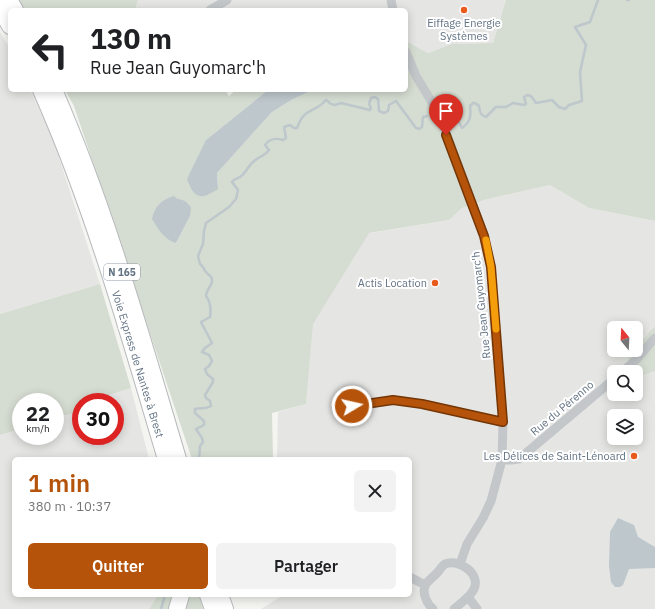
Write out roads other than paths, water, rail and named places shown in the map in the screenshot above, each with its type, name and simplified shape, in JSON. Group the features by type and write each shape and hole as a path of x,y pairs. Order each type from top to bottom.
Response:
{"highway":[{"path":"0,8 8,22"},
{"name":"Voie Express de Nantes à Brest","path":"42,92 74,170 91,218 126,324 165,457"},
{"name":"Voie Express de Nantes à Brest","path":"55,92 85,167 120,267 177,457"},
{"path":"177,609 180,597"},
{"path":"209,597 213,609"},
{"path":"221,597 225,609"}],"street":[{"path":"213,8 227,0"},
{"name":"Rue Jean Guyomarc'h","path":"408,57 416,76 436,109 444,128 486,241 491,267 503,422 502,460 491,501 483,518 467,544 460,564"},
{"path":"630,365 655,338"},
{"name":"Rue du Pérenno","path":"502,460 518,459 526,454 607,385"},
{"path":"352,406 393,400 422,404 503,422"},
{"path":"433,609 425,598 425,585 445,564 453,563 460,564 468,568 472,572 475,584 474,589 468,597 454,609"},
{"path":"412,578 425,585"},
{"path":"468,597 476,609"}],"waterway":[{"path":"454,113 462,128 469,121 470,106 473,103 479,106 481,113 486,117 496,107 506,107 513,103 526,104 524,97 527,95 531,96 536,103 552,100 559,107 565,109 569,105 582,101 580,72 586,45 575,27 590,22 598,0"},
{"path":"199,457 200,446 203,442 196,429 204,425 204,421 195,413 195,409 207,408 211,406 210,401 205,395 213,382 213,379 207,374 205,369 212,361 209,355 202,352 212,343 201,322 210,317 210,306 206,293 212,280 211,276 206,273 200,264 198,256 203,244 206,223 229,207 236,199 238,190 232,182 240,177 255,160 269,150 265,145 269,141 276,139 283,140 286,138 284,127 290,125 297,128 303,116 326,100 335,105 341,103 370,110 371,108 369,104 371,98 375,97 378,99 379,111 384,113 388,111 389,105 396,101 416,128 419,129 422,127 423,117 427,116"},
{"path":"161,609 164,597"}],"place":[{"name":"Eiffage Energie Systèmes","path":"464,10"},
{"name":"Actis Location","path":"435,283"},
{"name":"Les Délices de Saint-Lénoard","path":"634,456"}]}
